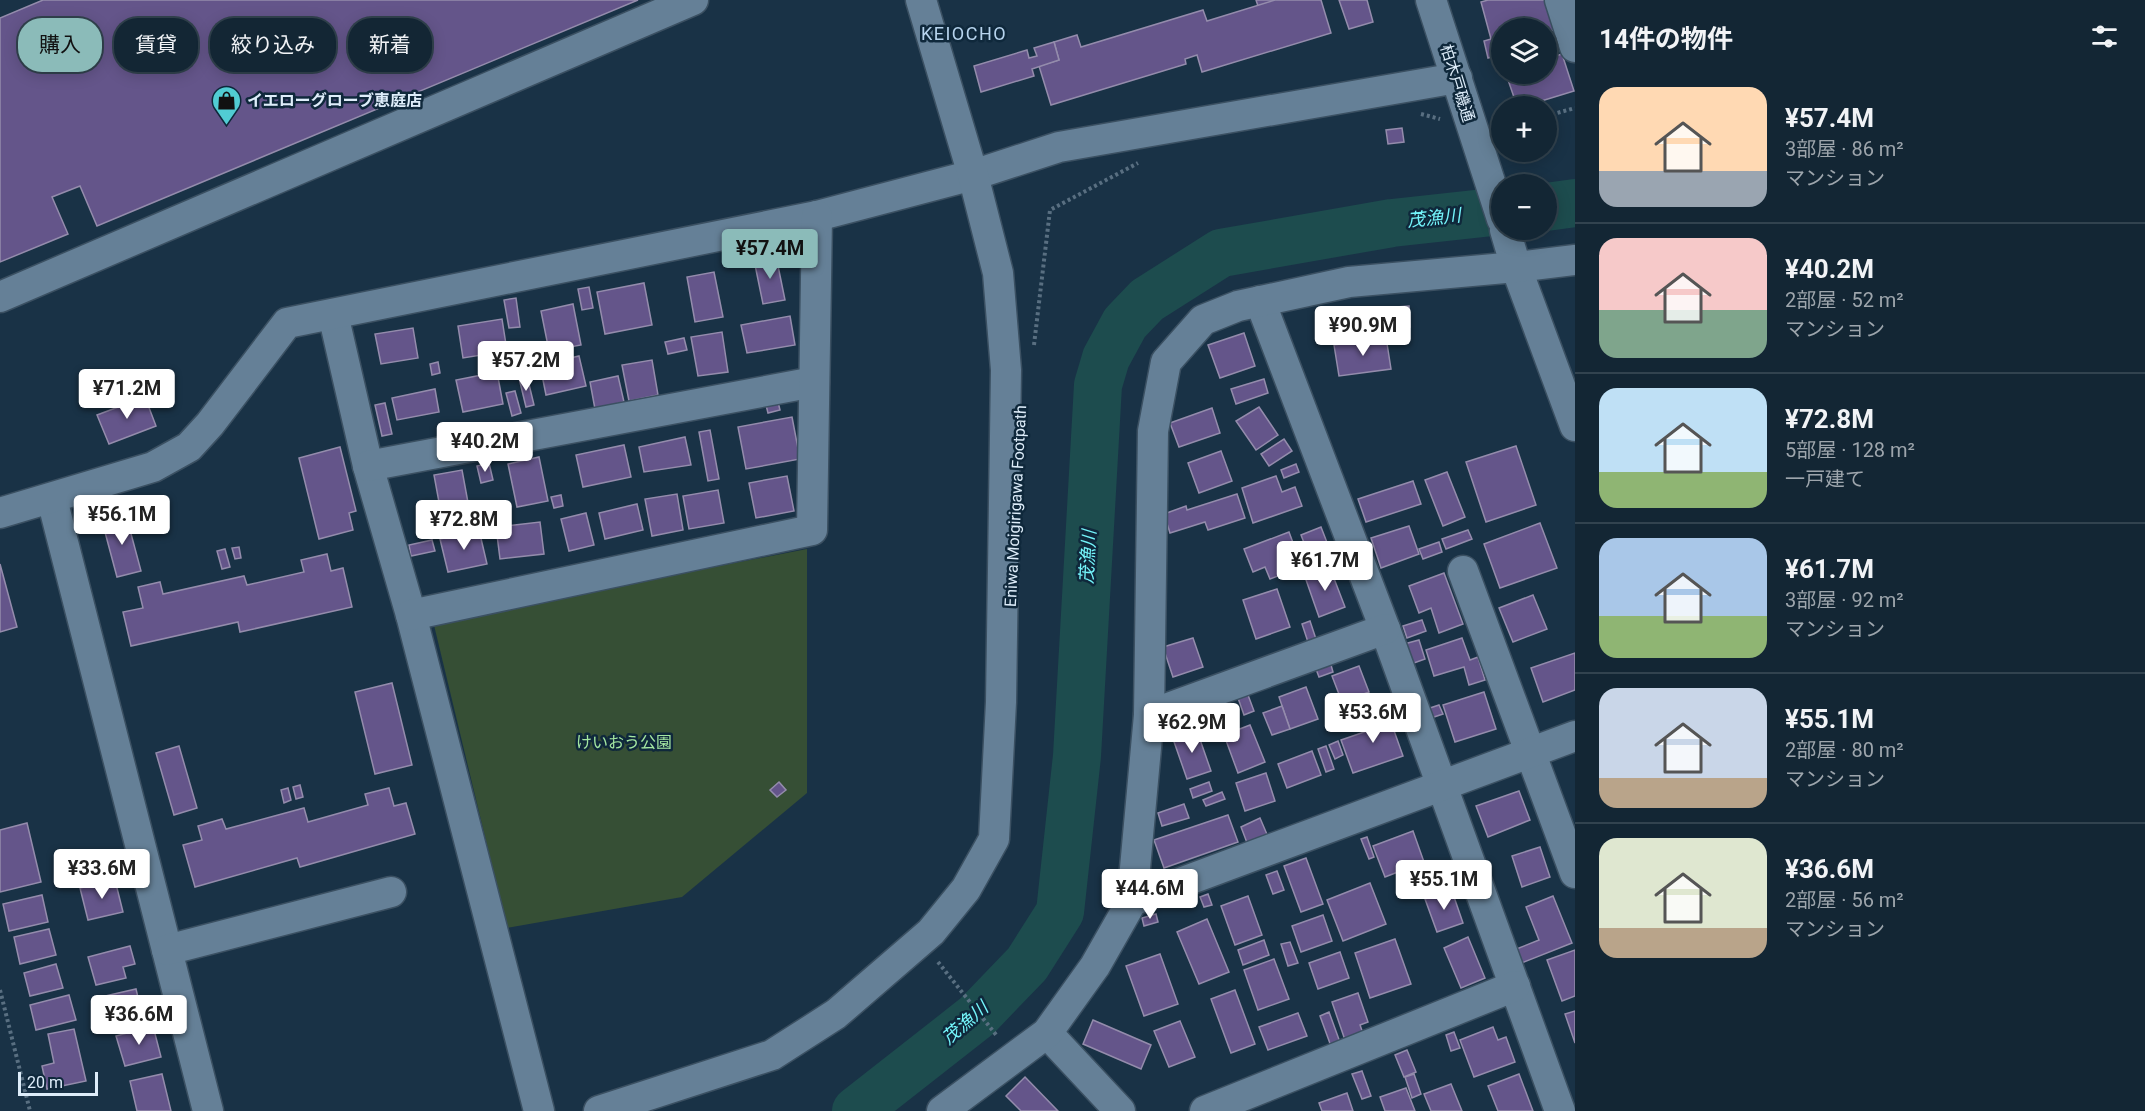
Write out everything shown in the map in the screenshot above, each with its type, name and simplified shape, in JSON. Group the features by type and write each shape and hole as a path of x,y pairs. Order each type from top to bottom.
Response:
{"street":[{"path":"0,297 693,0"},
{"path":"599,1111 772,1055 836,1014 931,932 966,889 994,839 1001,702 1006,370 998,273 973,175 921,0"},
{"name":"柏木戸磯通","path":"1431,0 1491,188"},
{"path":"1560,0 1575,47"},
{"path":"0,513 153,467 189,447 210,424 287,322 817,216 973,175 1059,147 1457,78"},
{"path":"411,615 812,530 817,216"},
{"path":"942,1111 1047,1033 1095,966 1132,901 1149,715 1153,430 1166,362 1203,321 1238,306 1349,282 1508,240 1575,260"},
{"name":"柏木戸磯通","path":"1508,240 1575,426"},
{"path":"1260,301 1385,629 1560,1111"},
{"path":"333,314 368,466 411,615 539,1111"},
{"path":"368,466 814,382"},
{"path":"52,499 208,1111"},
{"path":"1463,571 1575,873"},
{"path":"1149,715 1385,629"},
{"path":"1132,901 1575,736"},
{"path":"167,950 391,892"},
{"path":"1204,1111 1515,986"},
{"path":"1047,1033 1120,1111"}],"path":[{"path":"1557,113 1575,108"},
{"path":"1410,112 1433,116 1474,137"},
{"path":"1034,350 1050,210 1144,160"},
{"path":"935,959 997,1036"},
{"path":"0,990 30,1111"}],"green space":[{"name":"けいおう公園","path":"807,549 807,793 682,897 507,928 433,621"}],"building":[{"path":"43,0 638,0 97,226 80,186 52,197 68,234 0,262 0,18"},
{"path":"1256,0 1275,0 1275,1 1258,6"},
{"path":"1275,0 1321,0 1331,33 1202,72 1197,55 1185,59 1186,64 1051,105 1039,66 1059,60 1054,42 1077,35 1081,47 1203,10 1207,21"},
{"path":"1339,0 1367,0 1373,22 1349,29"},
{"path":"1546,0 1551,18 1491,18 1491,39 1481,2"},
{"path":"1491,39 1491,57 1488,58 1484,41"},
{"path":"1054,42 1059,60 1032,69 1034,76 981,92 974,66 1027,50 1029,58 1037,56 1034,48"},
{"path":"1562,54 1574,91 1557,96 1514,96 1509,84 1557,84 1557,56"},
{"path":"1402,128 1404,142 1388,144 1386,130"},
{"path":"776,256 785,300 763,304 754,260"},
{"path":"714,272 723,317 695,322 687,277"},
{"path":"644,283 652,325 605,334 597,292"},
{"path":"589,287 593,308 582,310 578,289"},
{"path":"516,298 520,327 509,328 504,300"},
{"path":"573,304 581,345 549,351 541,311"},
{"path":"1409,306 1410,327 1383,328 1382,308"},
{"path":"790,316 795,345 747,353 741,325"},
{"path":"502,319 507,351 463,358 458,326"},
{"path":"413,328 418,358 381,364 375,334"},
{"path":"722,332 728,372 698,376 691,337"},
{"path":"1244,333 1255,366 1220,378 1208,345"},
{"path":"1386,337 1391,369 1339,376 1334,345"},
{"path":"684,338 687,350 668,354 665,342"},
{"path":"579,356 586,386 546,395 540,365"},
{"path":"652,360 658,395 629,401 622,365"},
{"path":"438,362 440,373 432,375 430,364"},
{"path":"497,372 503,404 463,412 456,380"},
{"path":"527,376 534,405 526,407 519,378"},
{"path":"618,376 624,402 595,409 590,382"},
{"path":"1264,379 1268,393 1236,404 1231,389"},
{"path":"435,389 439,412 397,420 392,398"},
{"path":"515,391 521,413 512,416 506,393"},
{"path":"145,397 156,426 109,444 97,415"},
{"path":"778,402 780,410 768,413 766,405"},
{"path":"385,403 392,434 382,436 375,405"},
{"path":"1259,407 1278,435 1256,450 1236,421"},
{"path":"1212,408 1220,433 1179,447 1170,423"},
{"path":"792,417 800,459 746,469 738,427"},
{"path":"710,430 719,479 708,481 699,432"},
{"path":"685,437 691,465 644,472 639,447"},
{"path":"1284,439 1292,451 1269,466 1261,454"},
{"path":"624,445 631,477 583,487 576,455"},
{"path":"1516,446 1536,505 1486,522 1466,462"},
{"path":"340,447 356,511 349,513 353,530 319,539 299,458"},
{"path":"1221,451 1232,481 1199,493 1188,463"},
{"path":"539,457 548,501 517,507 508,464"},
{"path":"489,463 493,480 481,483 477,466"},
{"path":"1296,464 1299,472 1284,478 1281,470"},
{"path":"462,470 469,508 441,513 434,475"},
{"path":"1447,472 1465,517 1443,526 1425,480"},
{"path":"787,476 794,511 756,518 749,483"},
{"path":"1276,476 1282,492 1295,487 1302,506 1253,523 1242,488"},
{"path":"1413,481 1421,504 1366,522 1358,499"},
{"path":"718,490 724,523 689,529 683,496"},
{"path":"677,494 683,530 652,536 645,499"},
{"path":"1237,494 1245,518 1208,530 1205,522 1170,533 1164,514 1186,506 1187,510"},
{"path":"561,495 563,506 554,508 551,497"},
{"path":"637,504 643,530 605,539 599,513"},
{"path":"480,508 483,523 475,524 473,509"},
{"path":"586,513 594,545 569,551 561,519"},
{"path":"126,515 141,571 117,577 102,521"},
{"path":"540,522 544,554 500,559 496,527"},
{"path":"1540,523 1557,568 1500,588 1484,544"},
{"path":"1409,526 1419,554 1381,568 1371,538"},
{"path":"1321,527 1333,558 1313,566 1301,535"},
{"path":"479,530 487,564 448,572 440,539"},
{"path":"1468,530 1472,539 1446,549 1442,539"},
{"path":"1289,532 1302,567 1270,579 1265,567 1253,572 1244,549"},
{"path":"432,540 435,551 411,556 409,545"},
{"path":"1439,542 1442,552 1423,559 1419,549"},
{"path":"239,547 241,558 235,559 232,548"},
{"path":"225,549 230,567 222,569 217,551"},
{"path":"327,554 331,571 343,568 352,607 240,632 238,622 131,646 123,612 143,608 138,587 160,582 163,594 244,576 247,585 304,572 301,560"},
{"path":"0,564 17,627 0,632"},
{"path":"1330,568 1345,607 1319,617 1305,577"},
{"path":"1444,573 1463,624 1439,633 1431,608 1419,613 1409,586"},
{"path":"1277,589 1290,627 1256,639 1243,600"},
{"path":"1533,595 1547,629 1513,642 1499,608"},
{"path":"1422,620 1426,631 1407,638 1403,626"},
{"path":"1310,621 1317,642 1309,645 1302,624"},
{"path":"1193,638 1203,667 1173,677 1163,647"},
{"path":"1462,638 1470,660 1478,657 1485,680 1469,685 1464,667 1434,676 1426,650"},
{"path":"1419,640 1425,659 1411,664 1404,644"},
{"path":"1575,653 1575,690 1543,702 1531,668"},
{"path":"1331,665 1333,672 1319,677 1316,669"},
{"path":"1359,666 1369,692 1342,702 1332,676"},
{"path":"392,683 412,765 375,774 355,692"},
{"path":"1306,687 1318,719 1290,729 1279,697"},
{"path":"1484,692 1496,729 1455,742 1443,705"},
{"path":"1248,695 1254,711 1244,715 1238,698"},
{"path":"1439,705 1443,714 1431,718 1427,709"},
{"path":"1282,706 1290,729 1272,735 1263,713"},
{"path":"1218,708 1224,727 1205,733 1199,715"},
{"path":"1386,708 1403,756 1353,773 1341,740 1373,729 1368,714"},
{"path":"1250,725 1265,762 1238,773 1224,735"},
{"path":"1196,728 1211,771 1187,779 1172,736"},
{"path":"1338,741 1343,755 1335,759 1329,745"},
{"path":"179,746 197,808 174,815 156,753"},
{"path":"1326,746 1334,769 1326,772 1318,749"},
{"path":"1312,751 1321,775 1287,788 1278,764"},
{"path":"1266,773 1275,801 1245,811 1236,783"},
{"path":"779,782 786,790 777,797 770,790"},
{"path":"1209,782 1212,791 1193,798 1190,789"},
{"path":"300,785 303,797 296,799 293,787"},
{"path":"288,788 291,800 284,803 281,790"},
{"path":"389,788 394,806 406,803 415,834 300,867 297,858 195,887 183,845 202,840 198,826 222,819 226,829 304,808 308,822 368,805 365,794"},
{"path":"1519,791 1530,820 1488,837 1476,806"},
{"path":"1222,792 1225,799 1206,806 1203,800"},
{"path":"1184,804 1189,818 1162,826 1158,813"},
{"path":"1228,815 1238,842 1164,868 1154,840"},
{"path":"1260,818 1269,839 1249,848 1241,827"},
{"path":"27,823 41,882 0,892 0,830"},
{"path":"1413,831 1424,862 1385,877 1373,846"},
{"path":"1367,837 1374,857 1369,859 1361,839"},
{"path":"1540,847 1550,877 1522,887 1512,856"},
{"path":"1306,858 1323,904 1301,912 1284,866"},
{"path":"1446,864 1449,874 1430,882 1426,872"},
{"path":"1277,871 1284,890 1273,894 1266,875"},
{"path":"115,880 123,912 88,920 80,888"},
{"path":"1370,883 1386,924 1343,941 1327,900"},
{"path":"1452,891 1463,923 1437,932 1425,899"},
{"path":"1208,894 1212,905 1204,907 1200,897"},
{"path":"42,895 48,922 9,931 3,904"},
{"path":"1248,896 1262,935 1235,945 1221,906"},
{"path":"1553,896 1572,943 1519,964 1514,950 1539,940 1526,907"},
{"path":"1156,914 1158,922 1144,926 1142,918"},
{"path":"1323,915 1332,941 1301,952 1292,926"},
{"path":"1207,919 1229,972 1199,984 1177,932"},
{"path":"49,929 56,955 20,964 14,937"},
{"path":"1468,937 1485,978 1461,988 1444,948"},
{"path":"1395,939 1411,984 1370,998 1355,953"},
{"path":"1264,940 1269,955 1243,965 1238,950"},
{"path":"1290,942 1298,963 1288,966 1281,944"},
{"path":"130,946 135,964 123,967 126,978 96,985 88,957"},
{"path":"1575,950 1575,996 1562,1001 1547,960"},
{"path":"1340,952 1349,978 1318,989 1309,963"},
{"path":"1160,954 1178,1004 1144,1016 1126,966"},
{"path":"1274,959 1289,999 1258,1010 1244,970"},
{"path":"56,964 63,988 30,996 24,973"},
{"path":"136,989 143,1019 112,1026 105,996"},
{"path":"1235,990 1255,1044 1231,1053 1211,999"},
{"path":"1358,993 1368,1022 1360,1025 1364,1036 1346,1043 1332,1002"},
{"path":"69,995 76,1020 36,1030 30,1005"},
{"path":"1575,1011 1575,1043 1565,1014"},
{"path":"1329,1012 1341,1045 1332,1049 1320,1016"},
{"path":"1298,1013 1307,1036 1268,1050 1259,1027"},
{"path":"1093,1020 1151,1045 1141,1069 1083,1044"},
{"path":"1180,1021 1195,1057 1169,1067 1154,1031"},
{"path":"153,1026 161,1057 125,1066 116,1036"},
{"path":"1493,1027 1498,1040 1506,1037 1515,1062 1474,1077 1460,1040"},
{"path":"74,1029 86,1081 47,1089 42,1066 54,1063 48,1034"},
{"path":"1454,1032 1460,1048 1451,1051 1446,1035"},
{"path":"1407,1050 1416,1072 1404,1077 1395,1055"},
{"path":"1362,1071 1371,1096 1362,1099 1352,1074"},
{"path":"162,1074 171,1111 137,1111 130,1081"},
{"path":"1414,1074 1421,1094 1412,1098 1405,1077"},
{"path":"1519,1074 1533,1111 1498,1111 1488,1086"},
{"path":"1025,1077 1058,1111 1021,1111 1006,1096"},
{"path":"1451,1084 1462,1111 1431,1111 1424,1094"},
{"path":"1406,1088 1415,1111 1385,1111 1380,1097"},
{"path":"1347,1093 1353,1111 1322,1111 1319,1103"}],"waterway":[{"name":"茂漁川","path":"1557,205 1575,203"},
{"name":"茂漁川","path":"856,1111 977,1016 1027,964 1060,912 1077,756 1098,385 1106,358 1125,323 1147,300 1221,253 1392,223 1491,212"}],"place":[{"name":"イエローグローブ恵庭店","path":"226,126"}],"district":[{"name":"KEIOCHO","path":"964,34"}]}
